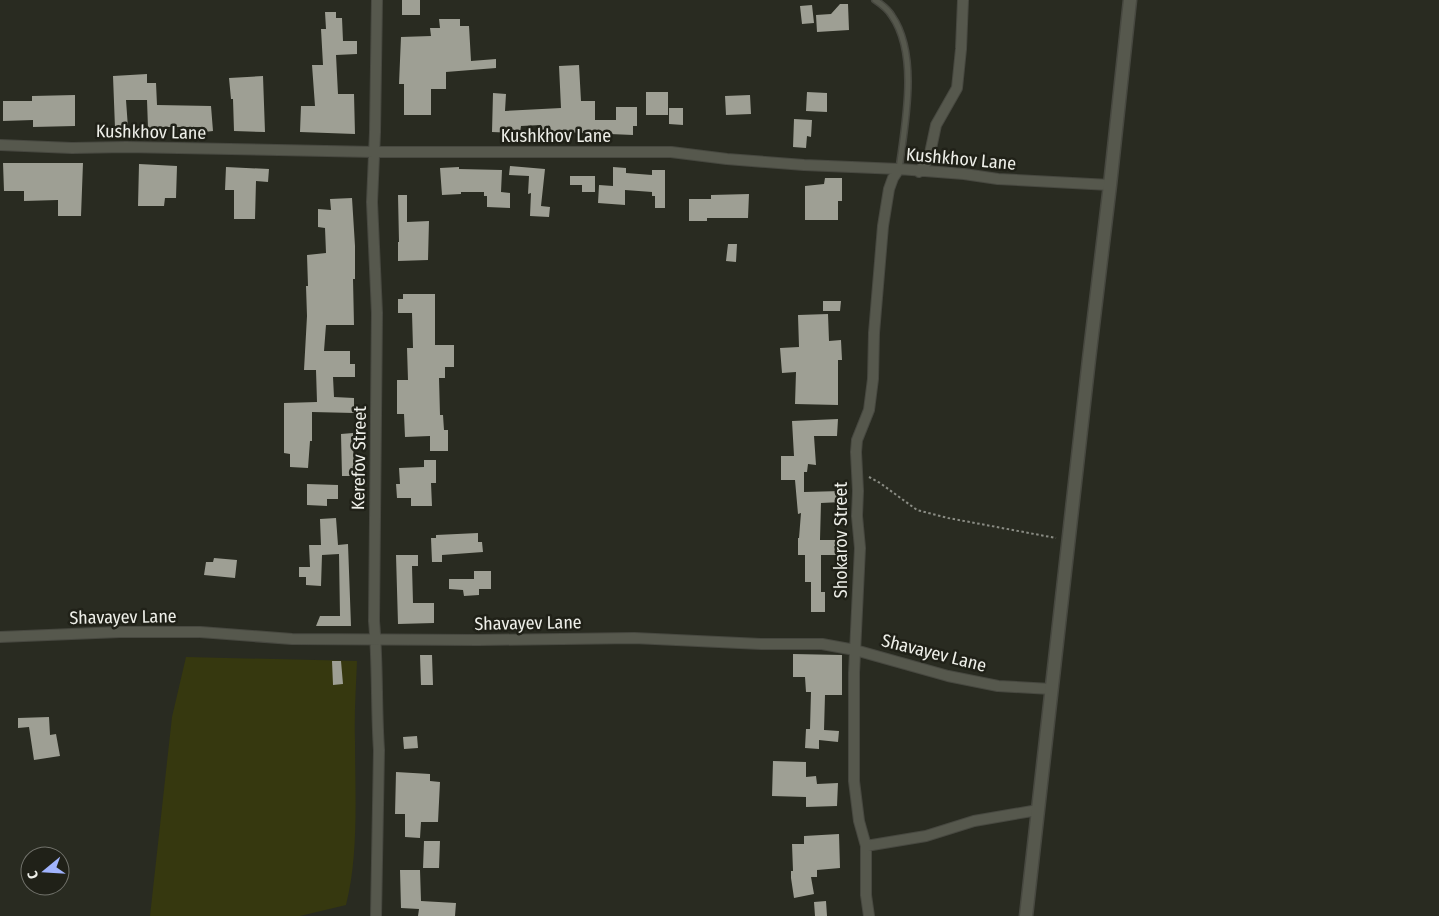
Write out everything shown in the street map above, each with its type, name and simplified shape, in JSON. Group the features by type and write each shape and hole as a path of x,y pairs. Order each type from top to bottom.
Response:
{"street":[{"name":"Kerefov Street","path":"376,916 379,750 374,621 377,313 372,202 377,0"},
{"path":"919,172 929,158 936,125 957,88 963,0"},
{"path":"1026,916 1130,0"},
{"name":"Kushkhov Lane","path":"0,145 72,148 126,147 374,152 671,152 727,159 804,165 898,169 1026,181 1110,185"},
{"name":"Shokarov Street","path":"869,916 866,894 866,846 859,821 855,795 855,650 860,548 856,516 856,452 858,440 869,410 873,379 880,245 889,189 898,169"},
{"name":"Shavayev Lane","path":"0,637 120,632 200,632 292,639 479,640 634,638 762,644 822,644 855,650 956,678 998,686 1051,689"},
{"path":"866,846 926,836 974,821 1038,810"}],"lane":[{"path":"875,0 892,15 903,38 905,51 907,91 898,169"}],"path":[{"path":"857,471 880,483 917,510 948,518 1068,540"}],"shaded area":[{"path":"186,657 357,661 355,845 346,905 300,916 150,916 172,717"}],"building":[{"path":"402,0 420,0 420,15 402,15"},
{"path":"840,4 848,4 849,30 817,32 816,15 831,14"},
{"path":"812,5 814,23 802,24 800,6"},
{"path":"325,12 336,12 336,18 342,18 343,41 357,41 357,54 336,55 338,94 354,94 355,134 300,132 301,106 315,106 312,65 323,65 321,29 326,29"},
{"path":"439,19 460,19 460,26 469,26 471,61 496,59 496,68 446,72 446,89 431,89 431,115 404,115 404,84 399,84 401,37 431,36 430,28 440,28"},
{"path":"579,65 581,101 595,101 595,120 616,120 616,107 637,107 637,126 633,126 633,135 541,131 541,125 521,126 520,133 492,132 493,93 506,94 505,111 561,108 559,66"},
{"path":"147,74 147,83 156,83 157,105 211,106 213,131 204,132 204,127 148,128 147,100 126,100 128,128 115,128 113,76"},
{"path":"263,76 265,132 234,131 233,99 231,99 229,78"},
{"path":"646,92 668,92 668,115 646,115"},
{"path":"807,92 827,93 827,112 806,111"},
{"path":"75,95 75,126 33,127 33,120 3,121 3,101 32,101 32,96"},
{"path":"750,95 751,114 726,115 725,96"},
{"path":"669,108 683,108 683,125 669,124"},
{"path":"794,119 812,120 811,137 807,136 806,148 793,147"},
{"path":"3,163 83,163 81,216 58,216 58,200 24,201 24,191 4,191"},
{"path":"139,164 177,166 176,198 165,198 164,206 138,206"},
{"path":"510,166 545,169 541,206 550,207 549,217 530,216 531,193 528,194 529,176 509,175"},
{"path":"226,167 269,169 268,182 256,181 255,219 234,219 234,190 225,190"},
{"path":"459,167 459,169 502,170 501,192 510,193 510,208 487,207 487,196 484,196 484,192 461,192 461,194 442,195 440,168"},
{"path":"613,167 626,168 626,173 652,175 652,170 665,170 665,208 655,208 655,196 652,196 652,192 625,190 625,205 598,203 599,185 613,186"},
{"path":"570,176 595,176 595,192 582,192 582,185 570,185"},
{"path":"825,178 842,178 842,201 838,201 838,220 805,220 805,186 824,184"},
{"path":"749,194 748,218 707,218 707,221 689,221 689,199 711,199 711,195"},
{"path":"398,195 407,195 407,222 429,221 428,260 398,261"},
{"path":"352,198 355,246 355,279 353,279 354,325 326,325 324,351 350,351 350,364 355,364 355,377 333,377 334,397 354,398 354,413 312,412 312,441 310,441 308,468 290,467 290,454 284,453 284,403 317,402 316,370 304,370 307,316 306,286 308,286 307,255 326,253 325,228 318,227 318,209 331,210 330,199"},
{"path":"728,244 737,244 736,262 726,261"},
{"path":"403,294 435,294 435,345 454,345 454,367 445,367 445,378 439,378 440,415 443,415 444,430 448,430 448,451 430,451 430,436 405,437 404,414 397,414 397,380 408,380 407,348 413,348 412,313 398,313 398,299 403,299"},
{"path":"823,301 841,301 840,311 823,311"},
{"path":"828,314 829,341 841,340 842,360 838,360 838,405 795,404 796,372 782,373 780,348 799,347 798,315"},
{"path":"838,419 837,436 814,436 816,465 808,464 807,472 804,472 804,492 841,491 842,502 821,503 820,540 843,540 843,555 821,555 821,592 825,592 825,612 811,612 811,582 805,582 805,555 798,555 801,513 798,514 795,480 781,480 781,456 794,456 792,421"},
{"path":"353,433 354,476 342,476 341,434"},
{"path":"424,460 436,460 436,483 431,483 432,506 411,506 411,498 397,498 396,484 400,484 399,468 424,467"},
{"path":"307,484 338,485 338,499 327,499 327,506 307,505"},
{"path":"336,518 338,545 348,544 351,626 316,626 320,616 340,616 339,554 322,555 321,586 306,585 306,577 299,577 299,567 310,567 309,545 321,545 320,519"},
{"path":"478,533 478,542 482,542 483,552 442,555 442,562 432,562 431,538 436,538 436,535"},
{"path":"396,555 418,555 418,566 412,566 413,603 434,603 434,623 398,624"},
{"path":"214,558 237,560 235,578 204,575 206,562 213,562"},
{"path":"474,571 491,571 491,589 479,589 479,595 464,596 463,590 449,589 449,579 474,579"},
{"path":"793,654 842,655 842,695 825,695 824,730 839,731 838,742 819,740 819,749 805,748 806,729 810,729 811,692 806,692 805,677 793,677"},
{"path":"420,655 432,655 433,685 421,685"},
{"path":"332,661 341,661 343,684 333,685"},
{"path":"49,717 50,735 56,734 60,756 34,760 29,727 18,728 18,718"},
{"path":"417,736 418,748 404,749 403,737"},
{"path":"773,761 806,762 806,777 816,776 817,784 838,783 837,806 806,807 806,797 772,796"},
{"path":"396,772 430,774 430,781 440,782 438,822 421,822 420,838 405,837 405,814 395,814"},
{"path":"839,834 840,868 817,870 817,877 811,877 814,894 794,898 791,878 791,871 793,871 792,844 804,844 804,836"},
{"path":"424,841 440,841 439,868 423,868"},
{"path":"400,870 420,870 421,901 456,903 455,916 418,916 419,909 401,908"},
{"path":"826,901 827,916 815,916 814,902"}]}
